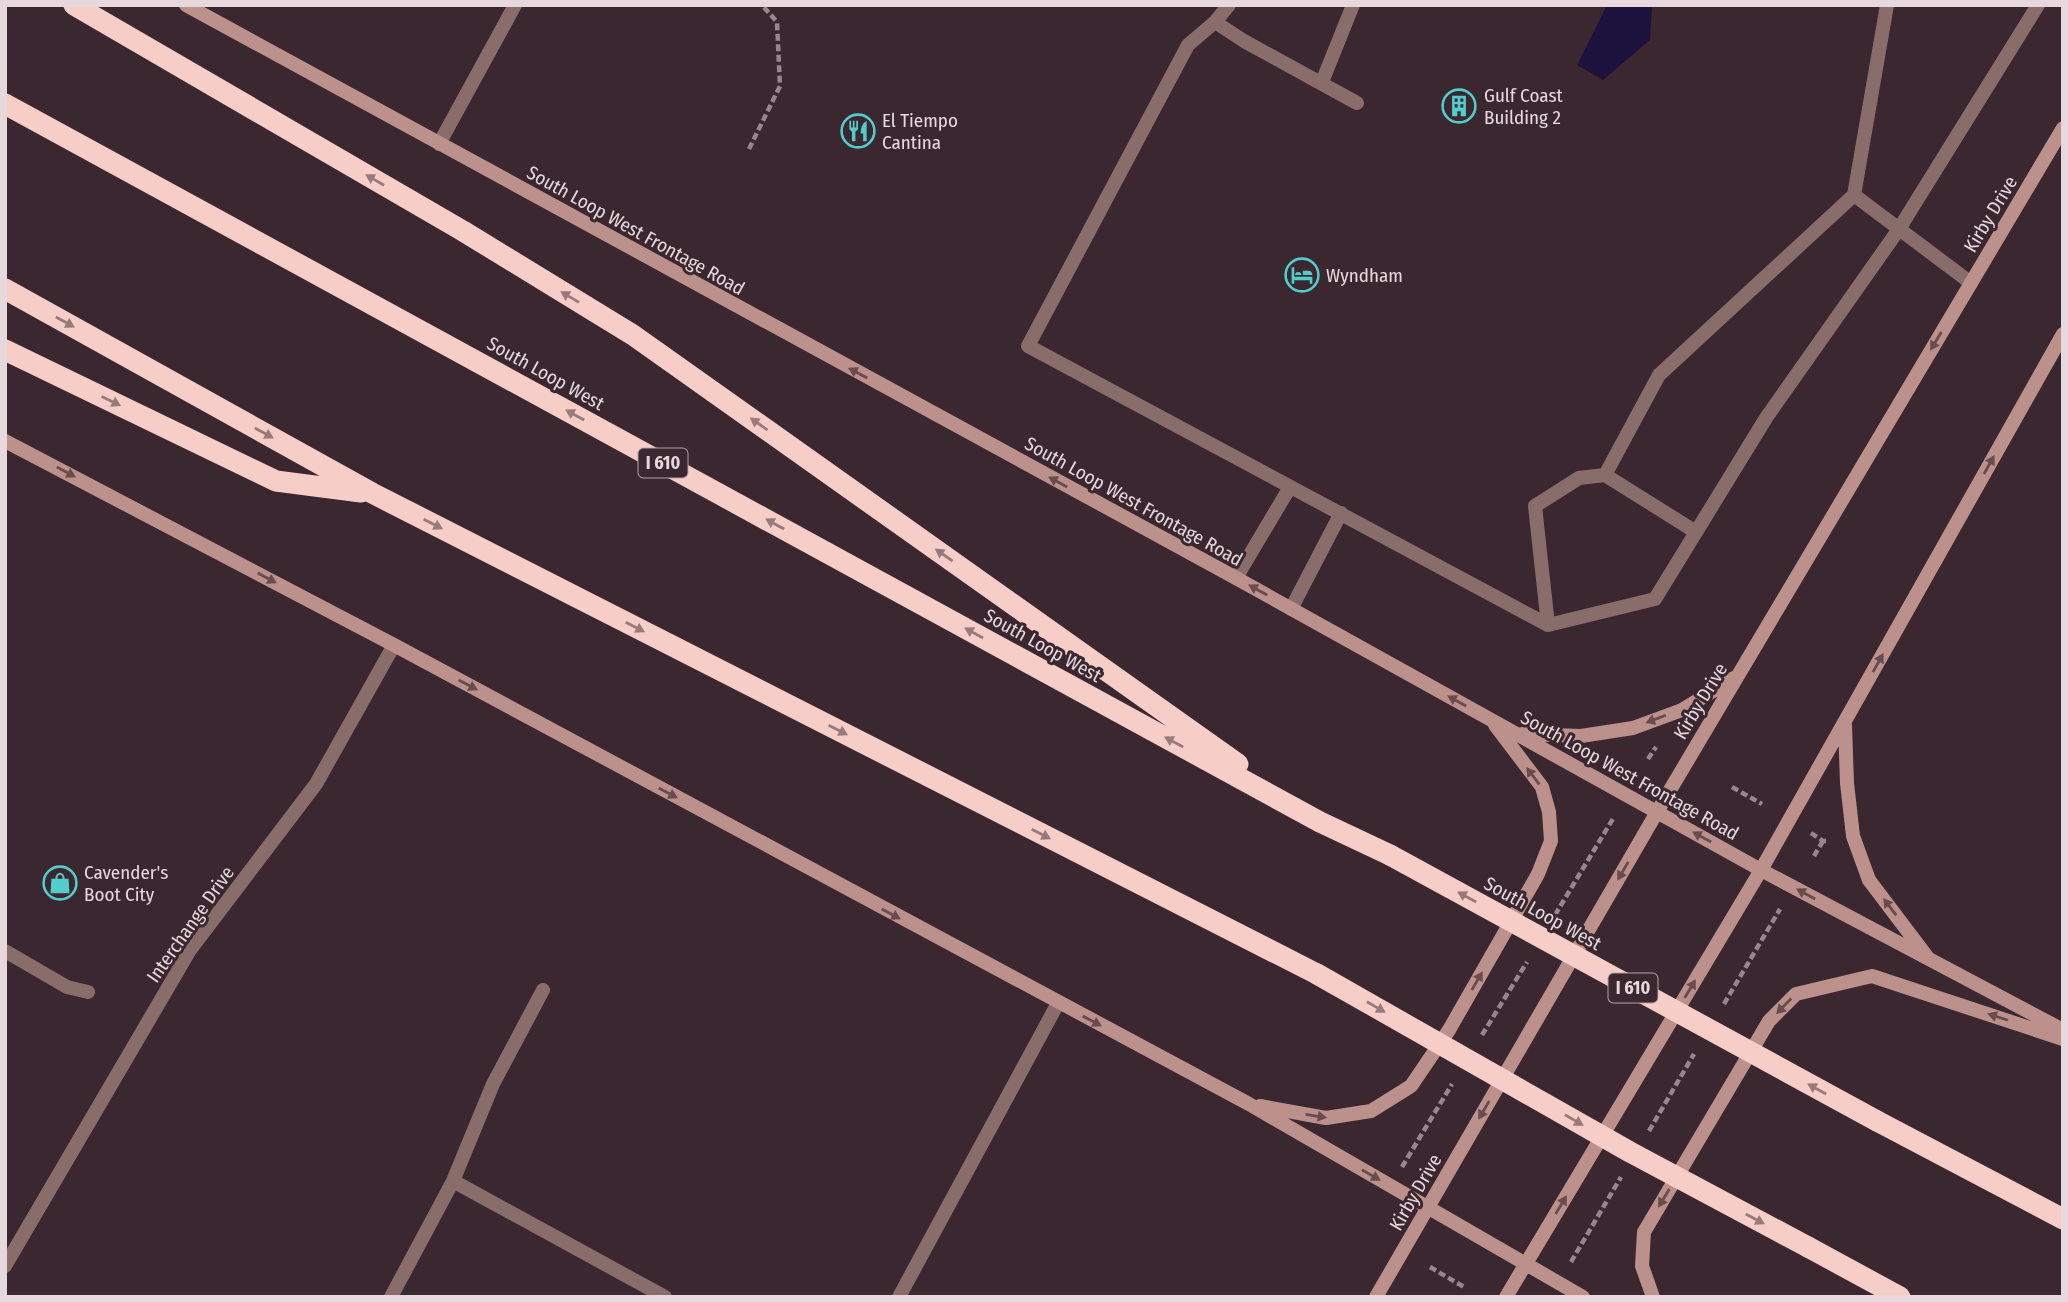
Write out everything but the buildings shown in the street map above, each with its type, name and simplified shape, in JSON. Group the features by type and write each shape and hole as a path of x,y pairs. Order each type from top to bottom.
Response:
{"highway":[{"path":"74,5 440,218 633,335 1320,822"},
{"name":"South Loop West","path":"5,104 1320,822 1390,855 1877,1121 2063,1219"},
{"path":"5,289 372,493 1317,974 1630,1152 1900,1297"},
{"path":"5,350 276,481 372,493"},
{"path":"2038,1206 2063,1211"}],"main road":[{"name":"South Loop West Frontage Road","path":"186,5 1236,578 1761,870 2063,1030"},
{"name":"Kirby Drive","path":"1376,1297 1657,812 2063,128"},
{"path":"1506,1297 1761,870 2063,334"},
{"path":"5,440 394,645 1249,1104 1583,1297"},
{"path":"1517,734 1581,736 1633,728 1682,710 1737,676"},
{"path":"1249,1104 1326,1118 1371,1111 1411,1086 1449,1030 1538,874 1551,841 1549,812 1542,787 1492,720"},
{"path":"1844,722 1853,836 1868,880 1931,961"},
{"path":"1653,1297 1642,1266 1644,1232 1769,1021 1796,994 1872,976 2063,1039"}],"street":[{"path":"439,144 516,5"},
{"path":"1229,5 1216,22 1188,45 1028,346 1548,625 1655,599 1766,418 1899,229 2038,5"},
{"path":"1322,82 1353,5"},
{"path":"1605,475 1659,375 1854,195 1887,5"},
{"path":"1216,22 1357,103"},
{"path":"1854,195 1971,283"},
{"path":"1548,625 1535,506 1579,478 1605,475 1696,532"},
{"path":"1236,578 1290,487"},
{"path":"1291,609 1340,513"},
{"name":"Interchange Drive","path":"5,1266 190,950 316,784 394,645"},
{"path":"5,951 67,987 88,992"},
{"path":"391,1297 453,1181 493,1083 543,990"},
{"path":"899,1297 1058,1003"},
{"path":"453,1181 665,1297"}],"path":[{"path":"749,149 780,86 777,22 762,5"},
{"path":"1648,759 1656,746"},
{"path":"1732,787 1762,804"},
{"path":"1550,923 1615,817"},
{"path":"1811,834 1823,841 1832,840"},
{"path":"1814,856 1823,841"},
{"path":"1718,1014 1780,909"},
{"path":"1479,1040 1529,958"},
{"path":"1648,1132 1697,1050"},
{"path":"1401,1170 1458,1076"},
{"path":"1571,1262 1627,1167"},
{"path":"1430,1268 1464,1287"}],"shaded area":[{"path":"1604,5 1652,5 1650,40 1603,80 1577,65 1605,9"}],"place":[{"name":"Gulf Coast Building 2","path":"1459,106"},
{"name":"El Tiempo Cantina","path":"858,131"},
{"name":"Wyndham","path":"1302,275"},
{"name":"Cavender's Boot City","path":"60,883"}]}
